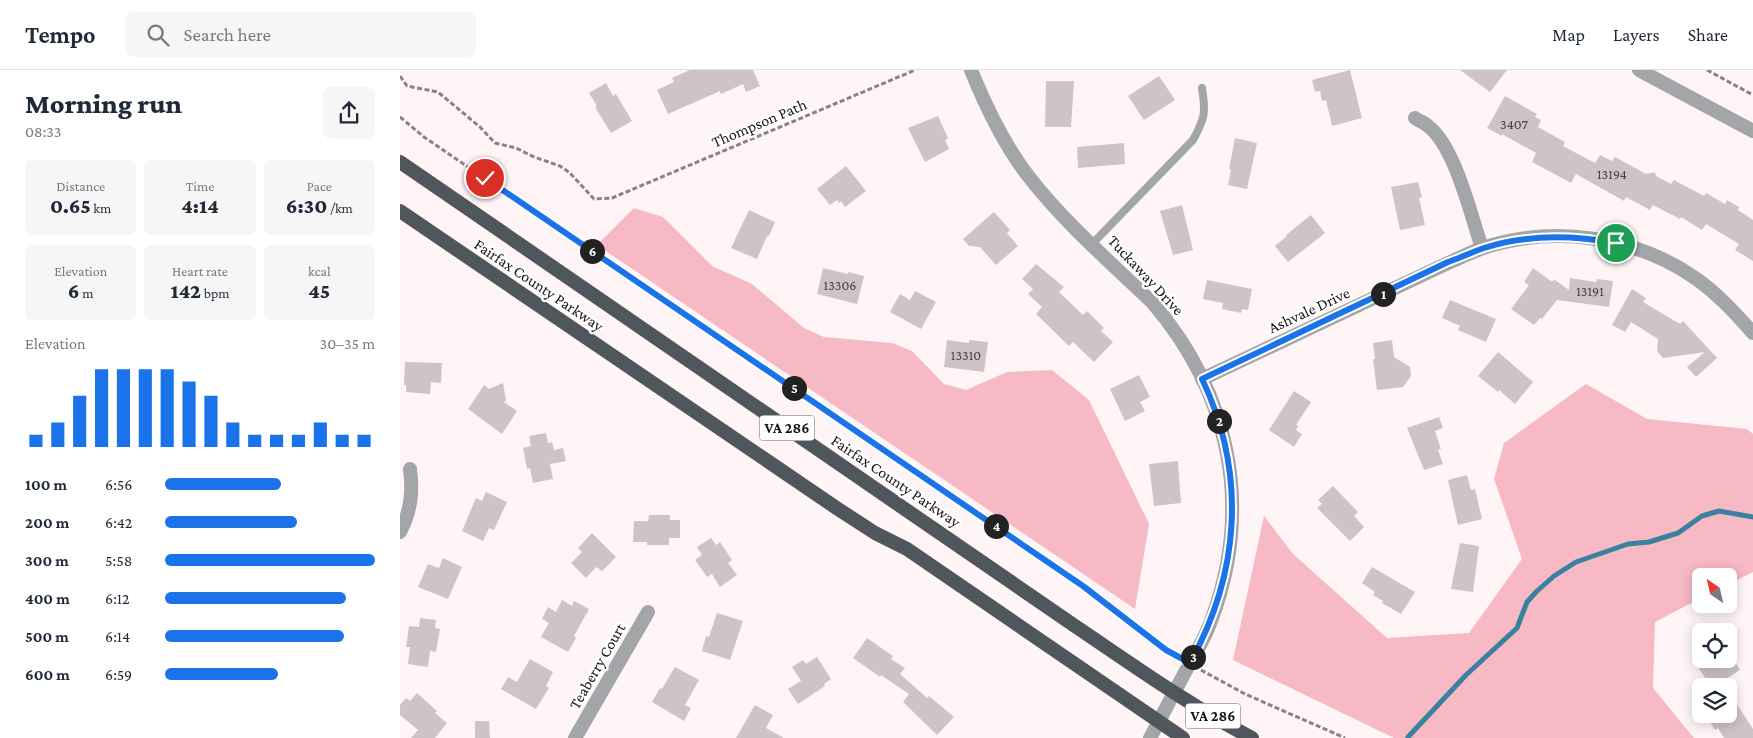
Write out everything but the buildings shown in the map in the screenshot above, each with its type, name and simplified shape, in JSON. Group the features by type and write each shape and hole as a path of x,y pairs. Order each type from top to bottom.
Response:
{"highway":[{"name":"Fairfax County Parkway","path":"400,162 1174,692 1252,738"},
{"name":"Fairfax County Parkway","path":"400,211 838,509 875,533 907,549 1158,723 1183,738"}],"street":[{"name":"Tuckaway Drive","path":"970,70 1003,138 1028,176 1049,202 1152,302 1182,342 1202,379 1220,423 1227,451 1231,480 1232,518 1229,555 1221,591 1211,622 1150,738"},
{"path":"1639,70 1753,131"},
{"path":"1415,118 1428,126 1441,139 1451,155 1482,248"},
{"name":"Ashvale Drive","path":"1202,379 1448,262 1482,248 1527,239 1564,237 1594,239 1637,249 1695,278 1728,305 1753,333"},
{"path":"400,532 406,520 411,502 412,482 410,469"},
{"name":"Teaberry Court","path":"575,738 648,612"}],"lane":[{"name":"Tuckaway Drive","path":"1092,244 1193,140 1202,123 1206,108 1202,88"}],"path":[{"name":"Thompson Path","path":"400,78 407,86 438,92 480,127 495,143 516,148 534,157 560,166 570,173 594,199 612,198 915,70"},
{"path":"1707,70 1753,95"},
{"path":"400,117 424,137 1075,581 1166,650 1245,694 1345,738"}],"shaded area":[{"path":"634,208 663,217 712,266 752,284 804,328 824,337 892,343 912,351 944,384 966,390 1007,372 1052,370 1089,400 1149,524 1135,609 597,245"},
{"path":"1586,384 1647,419 1747,429 1753,434 1753,572 1738,580 1738,568 1692,568 1692,603 1655,622 1653,688 1694,738 1394,738 1233,660 1264,516 1293,554 1387,638 1469,633 1522,559 1494,479 1504,443"}],"waterway":[{"path":"1408,737 1466,675 1517,628 1527,602 1554,576 1576,562 1628,544 1649,542 1678,533 1702,516 1719,511 1753,517"}],"route":[{"path":"485,178 1083,586 1166,650 1190,663 1211,622 1221,591 1229,555 1232,518 1229,461 1220,423 1212,399 1202,379 1448,262 1482,248 1527,239 1549,237 1572,237 1616,243"}]}
